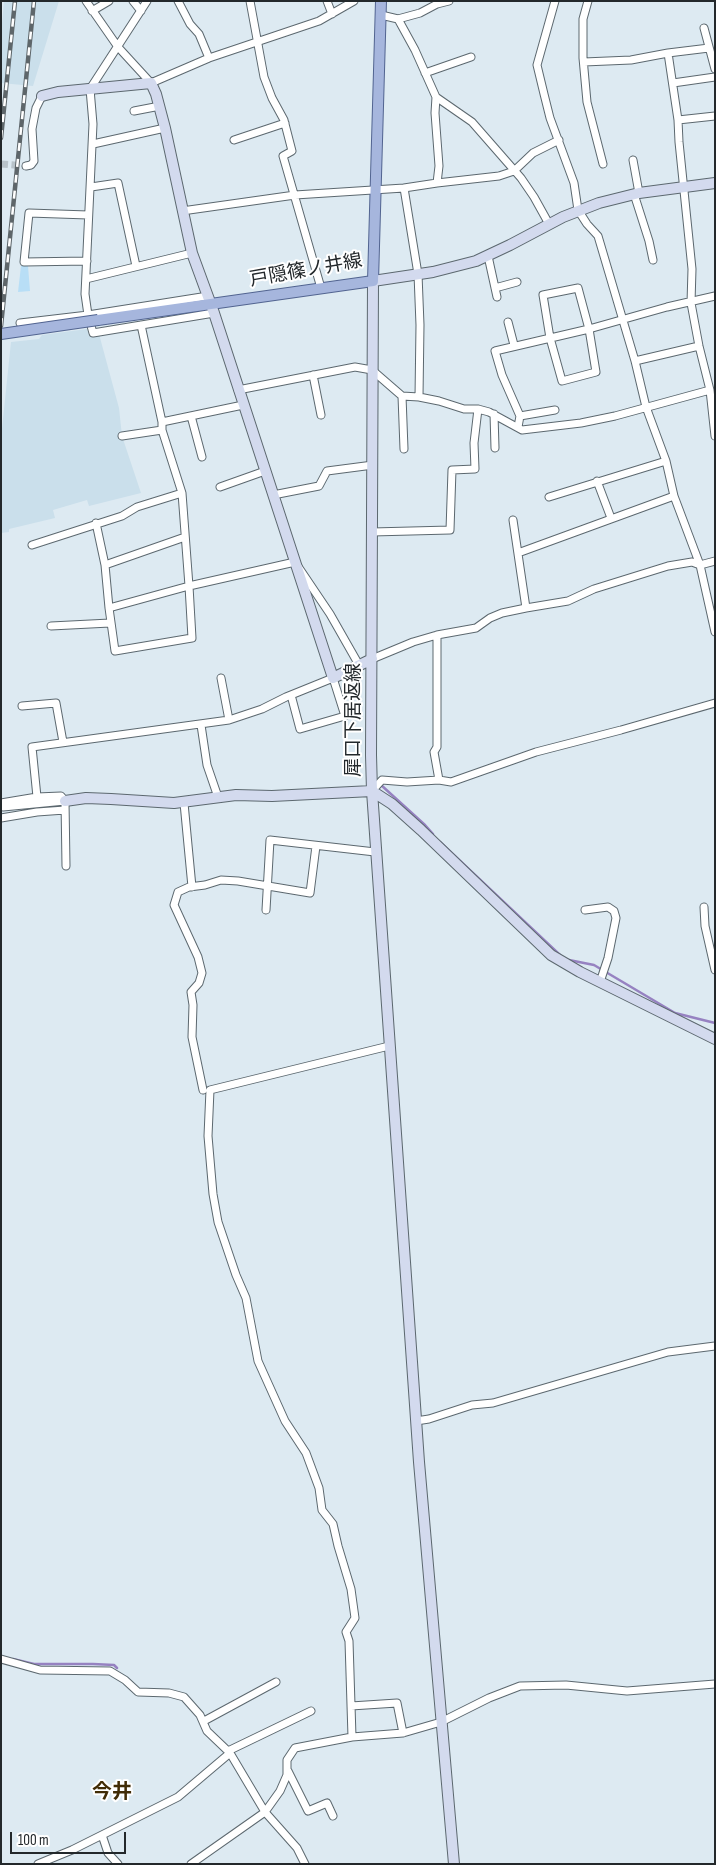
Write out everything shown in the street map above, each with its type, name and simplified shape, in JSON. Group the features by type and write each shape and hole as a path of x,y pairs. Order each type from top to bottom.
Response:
{"main road":[{"name":"戸隠篠ノ井線","path":"1,334 373,281 381,1"}],"street":[{"path":"86,1 118,47 151,83 160,106 192,253 211,305 345,716 300,729 291,695"},
{"path":"92,11 109,1"},
{"path":"133,1 141,11"},
{"path":"147,1 90,90 93,144 85,294 88,314 93,332 141,325 211,305"},
{"path":"178,1 190,24 199,34 209,58"},
{"path":"250,1 264,77 285,123 292,151 283,156 321,288"},
{"path":"327,1 332,14"},
{"path":"26,166 34,161 32,129 36,108 42,96 151,83 209,58 299,29 332,14 354,1"},
{"path":"381,15 398,19 420,13 437,4 449,1"},
{"path":"555,1 538,65 550,118 574,183 578,210 598,236 635,361 646,407 666,460 674,496 700,565 715,632"},
{"path":"588,1 584,19 584,62 587,102 603,164"},
{"path":"398,19 436,97 435,113 439,166 436,183"},
{"path":"704,28 715,69"},
{"path":"584,62 631,60 709,48"},
{"path":"668,53 678,120 692,268 691,302 710,390 715,436"},
{"path":"425,73 471,57"},
{"path":"673,83 715,77"},
{"path":"436,97 472,122 514,170 534,197 549,224"},
{"path":"134,111 160,106"},
{"path":"678,120 715,116"},
{"path":"234,140 285,123"},
{"path":"93,144 166,128"},
{"path":"182,211 295,194 404,188 499,176 514,170 534,153 559,140"},
{"path":"632,160 636,194 653,260"},
{"path":"91,187 118,183 136,266"},
{"path":"373,281 463,265 488,256 578,210 599,203 636,194 715,183"},
{"path":"404,188 418,274 420,325 419,397"},
{"path":"87,261 24,262 29,213 88,216"},
{"path":"86,279 192,253"},
{"path":"488,256 497,297"},
{"name":"犀口下居返線","path":"373,281 372,791 392,804 421,830 551,956 715,1039"},
{"path":"495,288 517,282"},
{"path":"578,288 589,329 596,372 562,382 550,338 543,295 578,288"},
{"path":"518,427 520,416 502,375 495,350 589,329 667,307 715,296"},
{"path":"20,323 88,314 211,305"},
{"path":"508,322 514,345"},
{"path":"96,524 105,565 110,623 115,651 192,638 182,493 162,430 162,422 141,325"},
{"path":"635,361 699,346"},
{"path":"238,390 355,367 372,370 402,396 439,401 464,409 478,409 494,414 522,430 581,423 710,390"},
{"path":"313,375 321,415"},
{"path":"402,396 404,449"},
{"path":"162,422 243,405"},
{"path":"372,532 450,530 452,470 475,469 474,443 478,409"},
{"path":"520,416 555,410"},
{"path":"494,414 494,448"},
{"path":"191,416 202,456"},
{"path":"122,436 162,430"},
{"path":"404,437 413,440"},
{"path":"549,497 666,460"},
{"path":"273,495 319,486 327,472 373,465"},
{"path":"220,487 265,470"},
{"path":"597,481 611,518"},
{"path":"32,545 122,516 137,507 182,493"},
{"path":"518,553 674,496"},
{"path":"513,520 526,608"},
{"path":"105,565 185,537"},
{"path":"109,608 189,586 295,562"},
{"path":"295,562 330,614 360,665"},
{"path":"37,797 32,747 229,720 262,709 333,678 387,651 437,635 476,628 490,618 502,613 568,601 594,589 668,566 692,562 700,565 715,562"},
{"path":"51,626 110,623"},
{"path":"437,635 438,747 434,752 439,780"},
{"path":"221,678 229,720"},
{"path":"22,706 56,702 63,742"},
{"path":"454,1864 416,1421 372,791 382,780 407,782 439,780 451,782 536,752 621,730 715,702"},
{"path":"201,725 207,765 218,797"},
{"path":"1,818 65,806 86,798 184,803 218,797 372,791"},
{"path":"1,803 37,797 61,796 65,806 66,866"},
{"path":"1,808 29,803 65,806"},
{"path":"184,803 192,887"},
{"path":"266,910 269,886 270,840 375,852"},
{"path":"203,1090 192,1037 193,1006 191,992 199,984 202,973 198,957 174,905 178,892 221,880 310,893 316,846"},
{"path":"585,910 608,907 614,911 616,918 608,958 600,982"},
{"path":"704,907 705,926 715,970"},
{"path":"352,1737 349,1641 346,1632 355,1618 351,1589 333,1524 322,1510 319,1488 306,1453 285,1421 258,1360 246,1298 218,1222 213,1194 209,1145 210,1090 389,1046"},
{"path":"416,1421 430,1419 472,1405 502,1400 668,1352 715,1346"},
{"path":"1,1659 40,1670 110,1671 138,1692 169,1693 184,1697 204,1722 207,1731 229,1752 265,1812 297,1848 305,1864"},
{"path":"204,1722 276,1682"},
{"path":"191,1864 265,1812 280,1791 288,1775 287,1760 296,1748 352,1737 403,1734 442,1722 489,1698 520,1686 566,1685 627,1691 715,1684"},
{"path":"351,1706 397,1703 403,1734"},
{"path":"38,1864 178,1797 229,1752 311,1711"},
{"path":"288,1770 308,1811 327,1803 333,1816"},
{"path":"102,1835 108,1852 118,1864"}],"shaded area":[{"path":"4,1 59,1 33,86 1,83 1,34"},
{"path":"21,266 28,266 30,291 18,292"},
{"path":"87,329 89,336 99,334 119,408 122,436 141,493 89,506 87,500 53,510 55,518 9,529 9,532 1,533 1,438 11,342 39,339 42,335"}],"waterway":[{"path":"381,785 433,834"},
{"path":"440,842 560,955"},
{"path":"569,960 594,965 675,1013 715,1023"},
{"path":"13,1659 34,1664 114,1665 117,1668"}],"tunnel":[{"path":"1,164 26,166"}],"railway":[{"path":"1,138 15,1"},
{"path":"1,326 34,1"}],"district":[{"name":"今井","path":"112,1793"}]}
